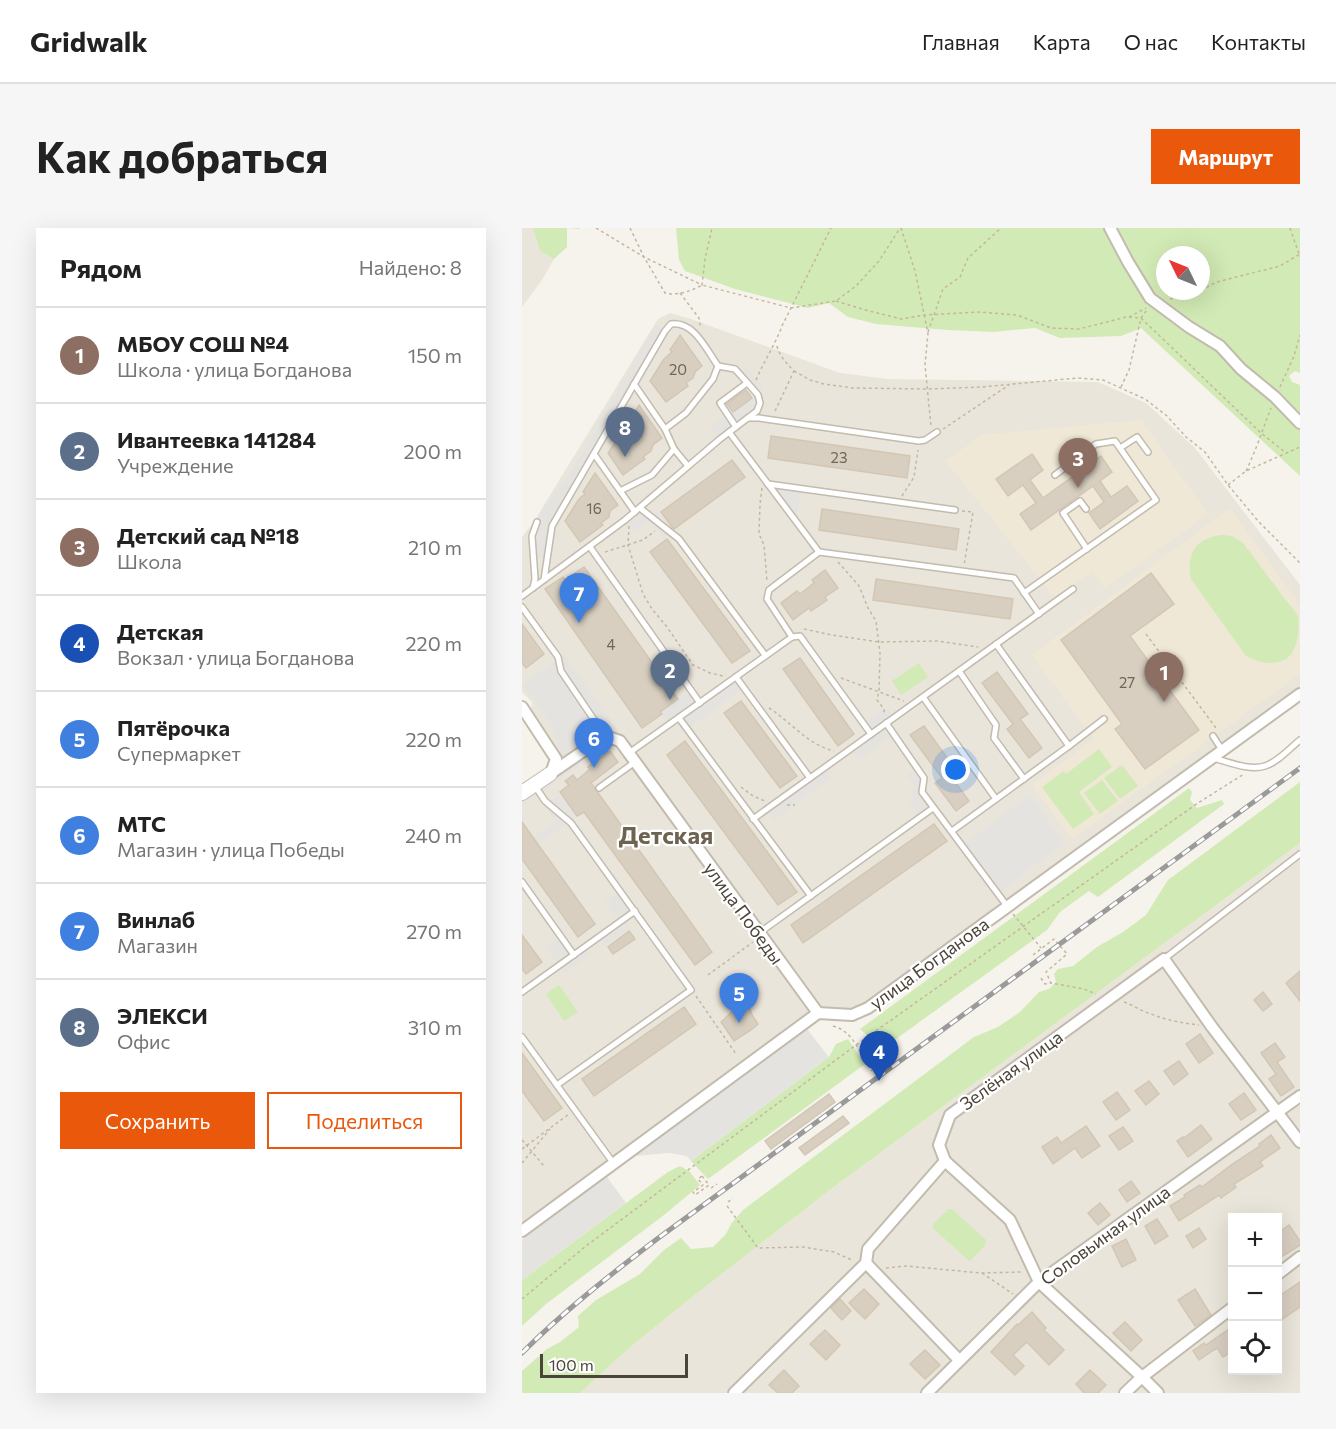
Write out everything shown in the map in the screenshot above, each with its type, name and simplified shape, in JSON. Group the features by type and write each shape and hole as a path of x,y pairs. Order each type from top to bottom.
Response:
{"street":[{"path":"1110,228 1150,298 1189,327 1221,346 1241,369 1275,397 1300,423"},
{"name":"улица Богданова","path":"818,1014 852,1015 868,1008 1300,694"},
{"path":"522,707 556,759 550,774"},
{"path":"522,793 605,736"},
{"name":"улица Победы","path":"605,736 620,741 818,1014"},
{"path":"1164,959 1212,1027 1300,1142"},
{"name":"Зелёная улица","path":"945,1161 939,1145 950,1115 1164,959"},
{"path":"522,1231 614,1164 642,1147 818,1014"},
{"name":"Соловьиная улица","path":"927,1393 1022,1299 1036,1277 1300,1096"},
{"path":"734,1393 866,1263 868,1249 945,1161 1010,1220 1036,1277 1158,1393"},
{"path":"1282,1271 1300,1257"},
{"path":"866,1263 959,1360"},
{"path":"1125,1393 1142,1377 1228,1312"}],"lane":[{"path":"522,596 590,547 638,510 688,466 757,411 760,403 758,394 735,369 718,366 694,332 686,326 670,324 665,331 552,526 544,580"},
{"path":"665,429 686,413 713,379 718,366"},
{"path":"634,384 665,429 674,449 688,466"},
{"path":"736,427 720,403 750,386"},
{"path":"748,418 919,441 934,434"},
{"path":"729,432 819,552"},
{"path":"1120,448 1137,437 1148,452"},
{"path":"1024,593 1156,500 1115,441 1096,444 1055,475"},
{"path":"620,491 652,475 674,449"},
{"path":"594,454 620,491 638,510 679,539 765,655"},
{"path":"768,484 956,510"},
{"path":"1086,509 1080,501 1063,513 1087,549"},
{"path":"533,588 535,579 532,536 537,522"},
{"path":"590,547 700,703"},
{"path":"792,637 767,599 769,590 819,552 1014,578 1039,614"},
{"path":"753,819 1073,589"},
{"path":"522,607 558,657 561,671 605,736"},
{"path":"599,788 678,718 792,637 800,636 871,734"},
{"path":"996,644 1069,746"},
{"path":"958,671 996,725 994,738 1024,779"},
{"path":"736,677 810,778"},
{"path":"923,697 996,799"},
{"path":"678,718 811,896"},
{"path":"952,831 1104,719"},
{"path":"886,723 924,778 922,792 1008,908"},
{"path":"1213,736 1225,748"},
{"path":"1211,758 1239,765 1266,766 1300,740"},
{"path":"534,785 545,801 571,823 691,990 557,1085"},
{"path":"760,934 933,808"},
{"path":"1164,959 1300,854"},
{"path":"522,882 574,955"},
{"path":"522,992 635,911"},
{"path":"522,1037 614,1164"}],"path":[{"path":"596,228 644,257 702,285 792,308 836,301 902,319 924,315 978,312 1017,315 1051,328 1079,329 1126,317 1141,318 1261,433 1286,453"},
{"path":"630,228 665,293 692,290 702,285"},
{"path":"702,285 712,228"},
{"path":"750,386 776,342 831,228"},
{"path":"836,301 856,286 879,261 900,228"},
{"path":"900,228 915,271 928,333"},
{"path":"1001,228 968,258 960,277 943,289 928,333 926,365 934,434 1010,384"},
{"path":"1210,286 1281,266 1300,255 1290,228"},
{"path":"680,292 699,318 700,325 694,332"},
{"path":"1121,388 1129,370 1141,318 1150,305"},
{"path":"776,342 778,353 794,371 810,380 853,388 928,389 1077,378 1103,380 1145,399 1167,416 1186,437 1205,452 1227,485 1259,522 1300,563"},
{"path":"771,420 794,371"},
{"path":"898,502 914,477 919,441"},
{"path":"1227,485 1246,471 1300,447"},
{"path":"763,478 759,534 764,545 769,590"},
{"path":"956,510 973,512 963,571"},
{"path":"629,516 628,545 643,594 652,609 693,665 710,674 727,677"},
{"path":"595,555 642,540 662,526"},
{"path":"828,553 859,586 876,621 880,653 877,699 884,709 886,723"},
{"path":"803,629 879,642 937,641 990,648"},
{"path":"1146,634 1225,748"},
{"path":"826,672 913,704"},
{"path":"754,701 763,703 779,714 811,741 828,750 844,753"},
{"path":"522,1299 586,1246 856,1045 1157,832 1255,767"},
{"path":"720,774 753,796 773,804 795,805"},
{"path":"1008,908 1041,948"},
{"path":"708,975 760,934"},
{"path":"1033,955 1054,939 1066,954 1046,972 1052,983"},
{"path":"1041,978 1045,984 1052,983 1084,989 1132,1005 1149,1014 1182,1023 1212,1027"},
{"path":"691,990 736,1054"},
{"path":"833,1026 848,1033 872,1071"},
{"path":"522,1149 575,1110"},
{"path":"522,1163 553,1126"},
{"path":"522,1140 544,1166"},
{"path":"702,1176 709,1185 695,1195 693,1192 703,1185 699,1179 702,1176"},
{"path":"711,1188 717,1184"},
{"path":"728,1202 733,1198"},
{"path":"727,1206 758,1248 803,1247 834,1252 878,1269 906,1266 1036,1277"},
{"path":"981,1273 1022,1299"}],"shaded area":[{"path":"522,228 533,228 540,251 554,259 522,307"},
{"path":"670,313 840,373 888,379 1098,382 1146,403 1195,448 1300,585 1300,687 879,996 861,1005 841,1010 818,1007 522,1225 522,793 550,774 556,759 530,717 532,702 522,692 522,537 533,523 658,319"},
{"path":"655,325 665,331 552,526 547,556 538,558 535,545 541,522 536,519 573,469"},
{"path":"745,367 762,386 758,394 759,418 748,418 720,439 711,426 757,395 739,373"},
{"path":"1141,420 1208,514 1105,588 1092,571 1054,597 946,461 982,435"},
{"path":"768,484 802,489 796,521"},
{"path":"645,504 653,514 658,511 673,531 663,538 650,521 634,532 625,520"},
{"path":"1230,508 1300,605 1300,674 1072,839 1032,785 1094,739 1032,655"},
{"path":"564,654 621,736 522,806 522,797 559,759 558,742 541,708 522,685"},
{"path":"736,677 744,688 687,729 679,718 669,724 660,712 691,690 699,702"},
{"path":"886,707 894,718 886,724 894,735 858,760 851,749 871,734 863,723"},
{"path":"917,768 924,778 922,792 933,808 920,818 909,802 914,798 910,793 916,788 907,776"},
{"path":"823,769 831,779 774,820 766,810"},
{"path":"562,794 577,816 538,844 533,837 555,821 544,806"},
{"path":"1030,795 1065,843 1001,891 965,843"},
{"path":"1300,843 1300,1393 580,1393 629,1348 827,1192"},
{"path":"621,891 635,911 623,919 630,928 605,946 598,937 619,922 605,902"},
{"path":"561,936 574,954 584,947 590,956 564,973 546,946"},
{"path":"807,1029 829,1057 691,1161 687,1156 669,1153 635,1156"},
{"path":"607,1177 626,1203 522,1280 522,1240"}],"green space":[{"path":"533,228 567,228 567,247 554,259 540,251"},
{"path":"676,228 1300,228 1300,373 1295,371 1289,376 1292,382 1300,385 1300,476 1141,328 1121,336 1060,338 1035,328 993,332 876,324 848,317 829,303 808,308 735,289 685,271 679,260"},
{"path":"1222,535 1232,536 1243,543 1297,614 1299,622 1297,640 1293,651 1286,659 1266,663 1246,656 1191,579 1190,562 1195,548 1205,539"},
{"path":"919,663 928,677 901,695 892,681"},
{"path":"1099,749 1112,767 1079,792 1094,814 1073,829 1042,787 1064,771 1066,774"},
{"path":"1122,765 1138,786 1120,799 1104,778"},
{"path":"1102,780 1118,801 1100,814 1084,793"},
{"path":"1300,782 1300,843 827,1192 629,1348 580,1393 522,1393 522,1371 547,1349 579,1327 578,1316 596,1300 640,1274 664,1250 681,1238 691,1249 713,1247 726,1234 743,1210 974,1037 998,1027 1020,1012 1039,992 1049,989 1056,982 1054,974 1058,969 1073,966 1097,947 1146,915 1168,880"},
{"path":"1189,788 1192,792 1190,800 1197,808 1222,800 1224,804 1098,897 1089,891 1060,912 1047,930 878,1052 871,1039 860,1029"},
{"path":"559,985 578,1012 564,1021 546,994"},
{"path":"848,1039 865,1064 708,1179 691,1161 829,1057 836,1044"},
{"path":"680,1166 689,1171 700,1185 546,1304 522,1326 522,1280 668,1172"},
{"path":"948,1209 952,1209 986,1240 985,1245 970,1261 933,1228 933,1224"}],"building":[{"path":"680,335 702,366 686,383 688,386 666,402 650,381 664,359 672,352 670,350"},
{"path":"746,390 752,398 733,412 727,404"},
{"path":"639,405 662,438 643,457 645,459 623,475 608,453 630,425 628,423"},
{"path":"771,436 910,456 907,478 768,458"},
{"path":"1032,454 1043,470 1030,480 1043,498 1101,456 1112,472 1100,481 1111,497 1127,486 1138,501 1100,529 1089,513 1104,502 1093,486 1031,530 1020,514 1036,503 1023,485 1008,496 996,479"},
{"path":"732,460 745,477 674,529 661,512"},
{"path":"595,473 618,505 601,523 603,525 580,542 565,521 579,499 585,494 583,492"},
{"path":"822,509 959,529 956,550 819,530"},
{"path":"667,539 750,651 732,663 650,552"},
{"path":"584,567 678,699 642,728 545,589 563,577 565,580"},
{"path":"825,570 838,588 825,597 827,600 811,611 809,608 793,620 781,603 797,591 800,594"},
{"path":"1151,573 1174,604 1130,636 1199,730 1145,769 1115,729 1122,724 1061,640"},
{"path":"876,579 1013,599 1010,619 873,600"},
{"path":"522,624 544,654 526,668 522,663"},
{"path":"800,658 854,734 838,746 783,669"},
{"path":"997,672 1028,714 1020,719 1042,748 1029,758 1007,729 1013,724 982,683"},
{"path":"741,701 797,776 780,788 724,713"},
{"path":"924,726 956,770 950,775 969,801 956,811 935,783 942,778 910,735"},
{"path":"685,741 797,892 778,905 667,755"},
{"path":"610,751 618,762 591,783 712,952 695,965 584,812 577,816 560,792 569,785 565,781 573,775 577,780 590,769 588,767"},
{"path":"522,822 595,924 578,937 522,859"},
{"path":"934,824 947,841 803,943 791,925"},
{"path":"629,931 635,939 613,954 608,947"},
{"path":"522,935 542,962 526,974 522,969"},
{"path":"1300,971 1300,1001 1286,983"},
{"path":"1263,992 1272,1004 1263,1011 1254,1000"},
{"path":"748,1004 758,1024 734,1041 721,1022 733,1011"},
{"path":"684,1007 696,1024 594,1096 582,1079"},
{"path":"1200,1034 1213,1053 1199,1063 1186,1044"},
{"path":"1275,1043 1285,1057 1277,1062 1294,1087 1281,1096 1269,1079 1276,1074 1261,1053"},
{"path":"522,1053 562,1108 544,1121 522,1091"},
{"path":"1179,1061 1188,1074 1174,1085 1164,1071"},
{"path":"1149,1081 1159,1094 1146,1105 1135,1091"},
{"path":"1117,1092 1130,1110 1116,1120 1103,1102"},
{"path":"1244,1093 1256,1110 1241,1120 1229,1104"},
{"path":"829,1094 835,1102 771,1149 765,1141"},
{"path":"843,1116 849,1123 805,1155 799,1148"},
{"path":"1201,1125 1212,1139 1188,1157 1177,1141"},
{"path":"1086,1126 1100,1146 1082,1158 1075,1148 1053,1164 1042,1147 1057,1137 1061,1143"},
{"path":"1123,1127 1133,1141 1119,1150 1109,1136"},
{"path":"1271,1135 1280,1148 1260,1162 1263,1166 1234,1184 1236,1187 1221,1198 1219,1195 1179,1221 1170,1206 1200,1185 1202,1187 1260,1146 1259,1144"},
{"path":"1131,1181 1140,1193 1127,1202 1119,1190"},
{"path":"1100,1203 1110,1215 1098,1225 1088,1213"},
{"path":"1157,1219 1168,1236 1155,1244 1145,1226"},
{"path":"1289,1225 1300,1241 1300,1245 1282,1256 1282,1230"},
{"path":"1199,1228 1206,1239 1193,1248 1186,1236"},
{"path":"1126,1239 1136,1260 1122,1267 1112,1246"},
{"path":"1300,1282 1300,1307 1282,1319 1282,1294"},
{"path":"864,1289 879,1304 865,1319 849,1303"},
{"path":"1195,1289 1211,1315 1195,1326 1178,1300"},
{"path":"840,1299 851,1311 842,1320 831,1308"},
{"path":"1032,1312 1046,1328 1044,1330 1064,1350 1049,1365 1027,1342 1013,1355 1024,1366 1015,1375 991,1352 1017,1324"},
{"path":"1125,1322 1142,1340 1131,1351 1113,1333"},
{"path":"825,1330 840,1345 826,1360 810,1344"},
{"path":"1228,1330 1228,1354 1223,1357 1217,1348 1199,1360 1193,1351 1204,1343 1206,1345"},
{"path":"925,1350 940,1365 925,1379 910,1364"},
{"path":"784,1370 799,1386 792,1393 778,1393 769,1385"},
{"path":"1090,1370 1106,1385 1098,1393 1084,1393 1076,1384"}],"railway":[{"path":"522,1353 571,1308 657,1239 1300,768"}],"place":[{"name":"ЭЛЕКСИ","path":"625,457"},
{"name":"Детский сад №18","path":"1078,488"},
{"name":"Винлаб","path":"579,623"},
{"name":"Ивантеевка 141284","path":"670,700"},
{"name":"МБОУ СОШ №4","path":"1164,702"},
{"name":"МТС","path":"594,768"},
{"name":"Пятёрочка","path":"739,1023"},
{"name":"Детская","path":"879,1081"}],"district":[{"name":"Детская","path":"666,834"}]}
